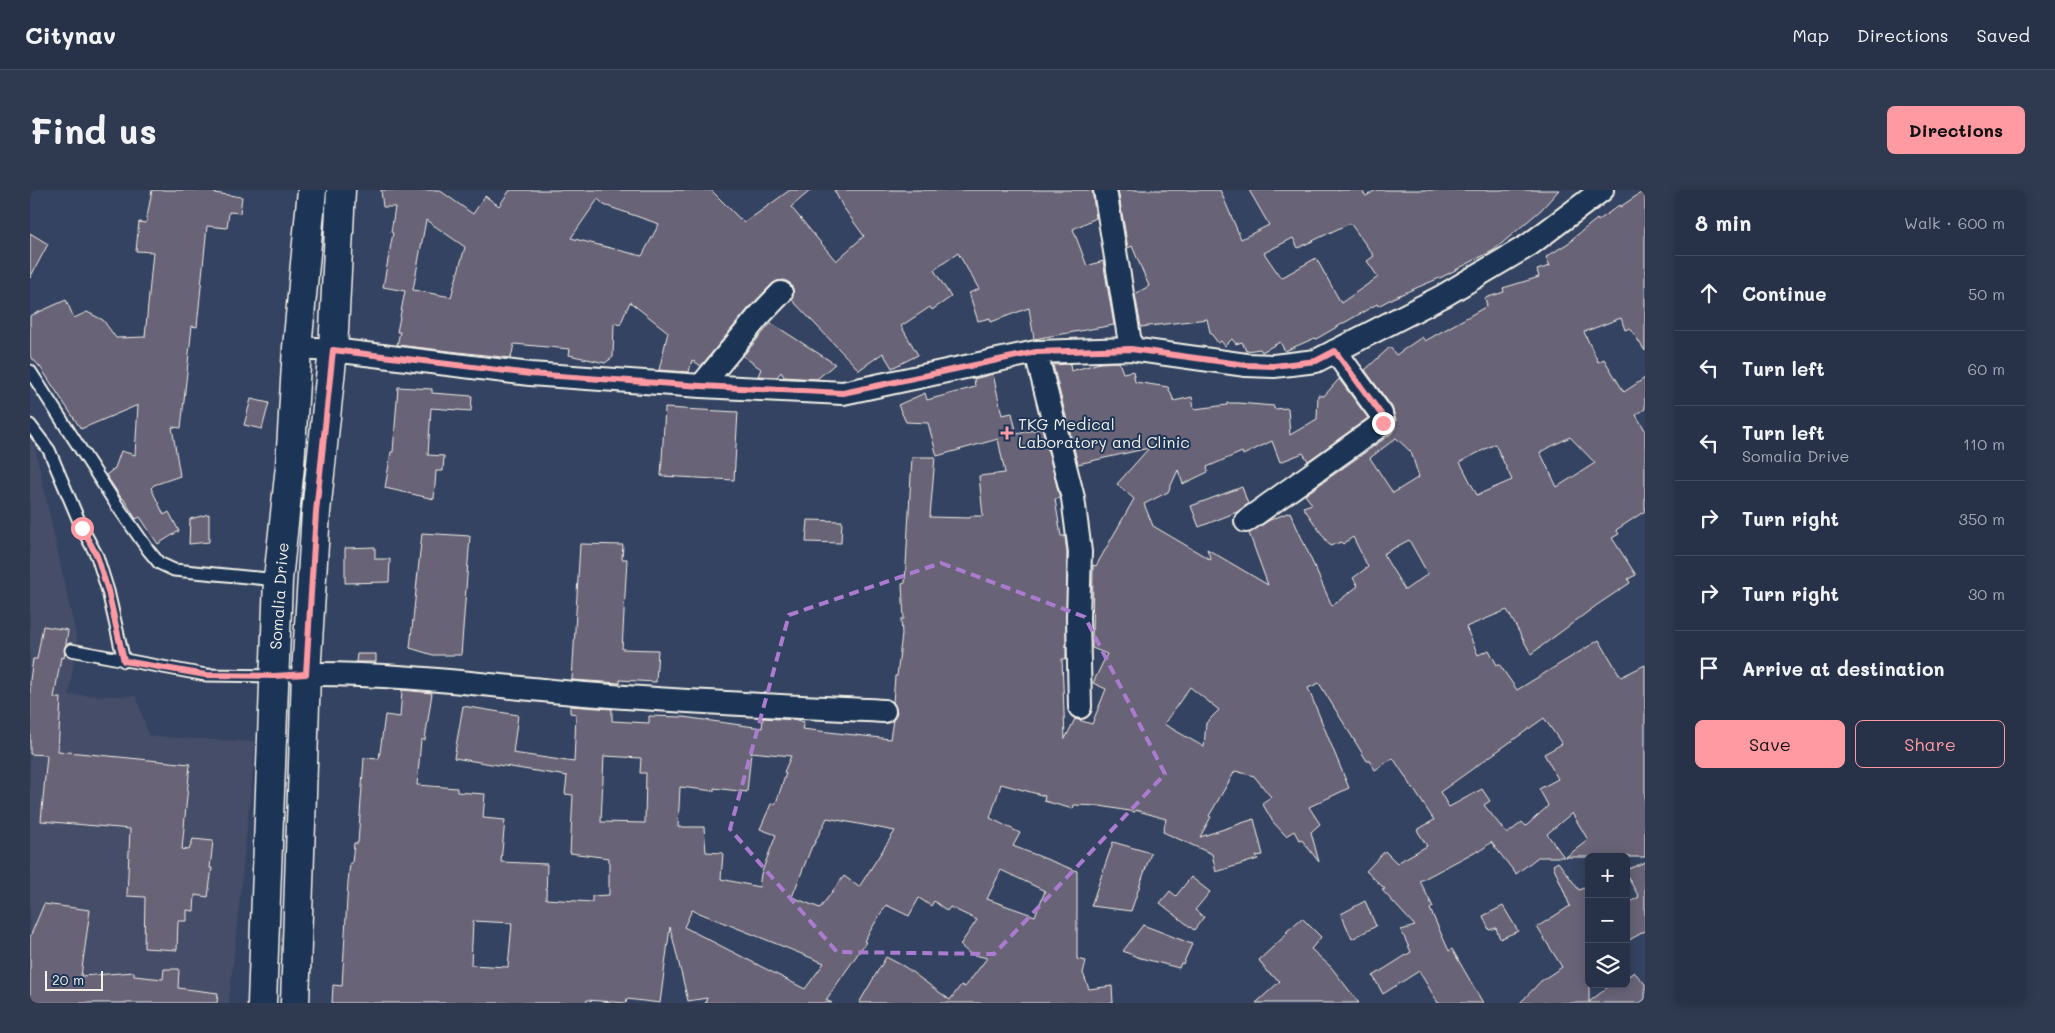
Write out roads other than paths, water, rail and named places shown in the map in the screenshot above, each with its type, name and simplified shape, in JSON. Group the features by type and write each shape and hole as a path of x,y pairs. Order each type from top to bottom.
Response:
{"main road":[{"name":"Somalia Drive","path":"262,1003 278,580 290,466 296,348 312,190"},
{"name":"Somalia Drive","path":"295,1003 306,674 316,512 333,350 341,190"}],"street":[{"path":"1104,190 1131,349"},
{"path":"296,348 333,350 530,374 701,386 843,393 1036,352 1131,349 1246,365 1274,366 1316,361 1443,296 1529,245 1602,190"},
{"path":"701,386 758,317 781,293"},
{"path":"1246,521 1383,423 1381,414 1335,351"},
{"path":"1036,352 1073,498 1080,552 1078,616 1080,708"},
{"path":"306,674 359,674 605,696 884,711"}],"lane":[{"path":"30,371 114,502 159,563 174,570 278,580"},
{"path":"30,425 49,450 82,528 97,556 108,591 124,661"},
{"path":"71,650 206,675 274,676 306,674"}],"place":[{"name":"TKG Medical Laboratory and Clinic","path":"1007,433"}]}
